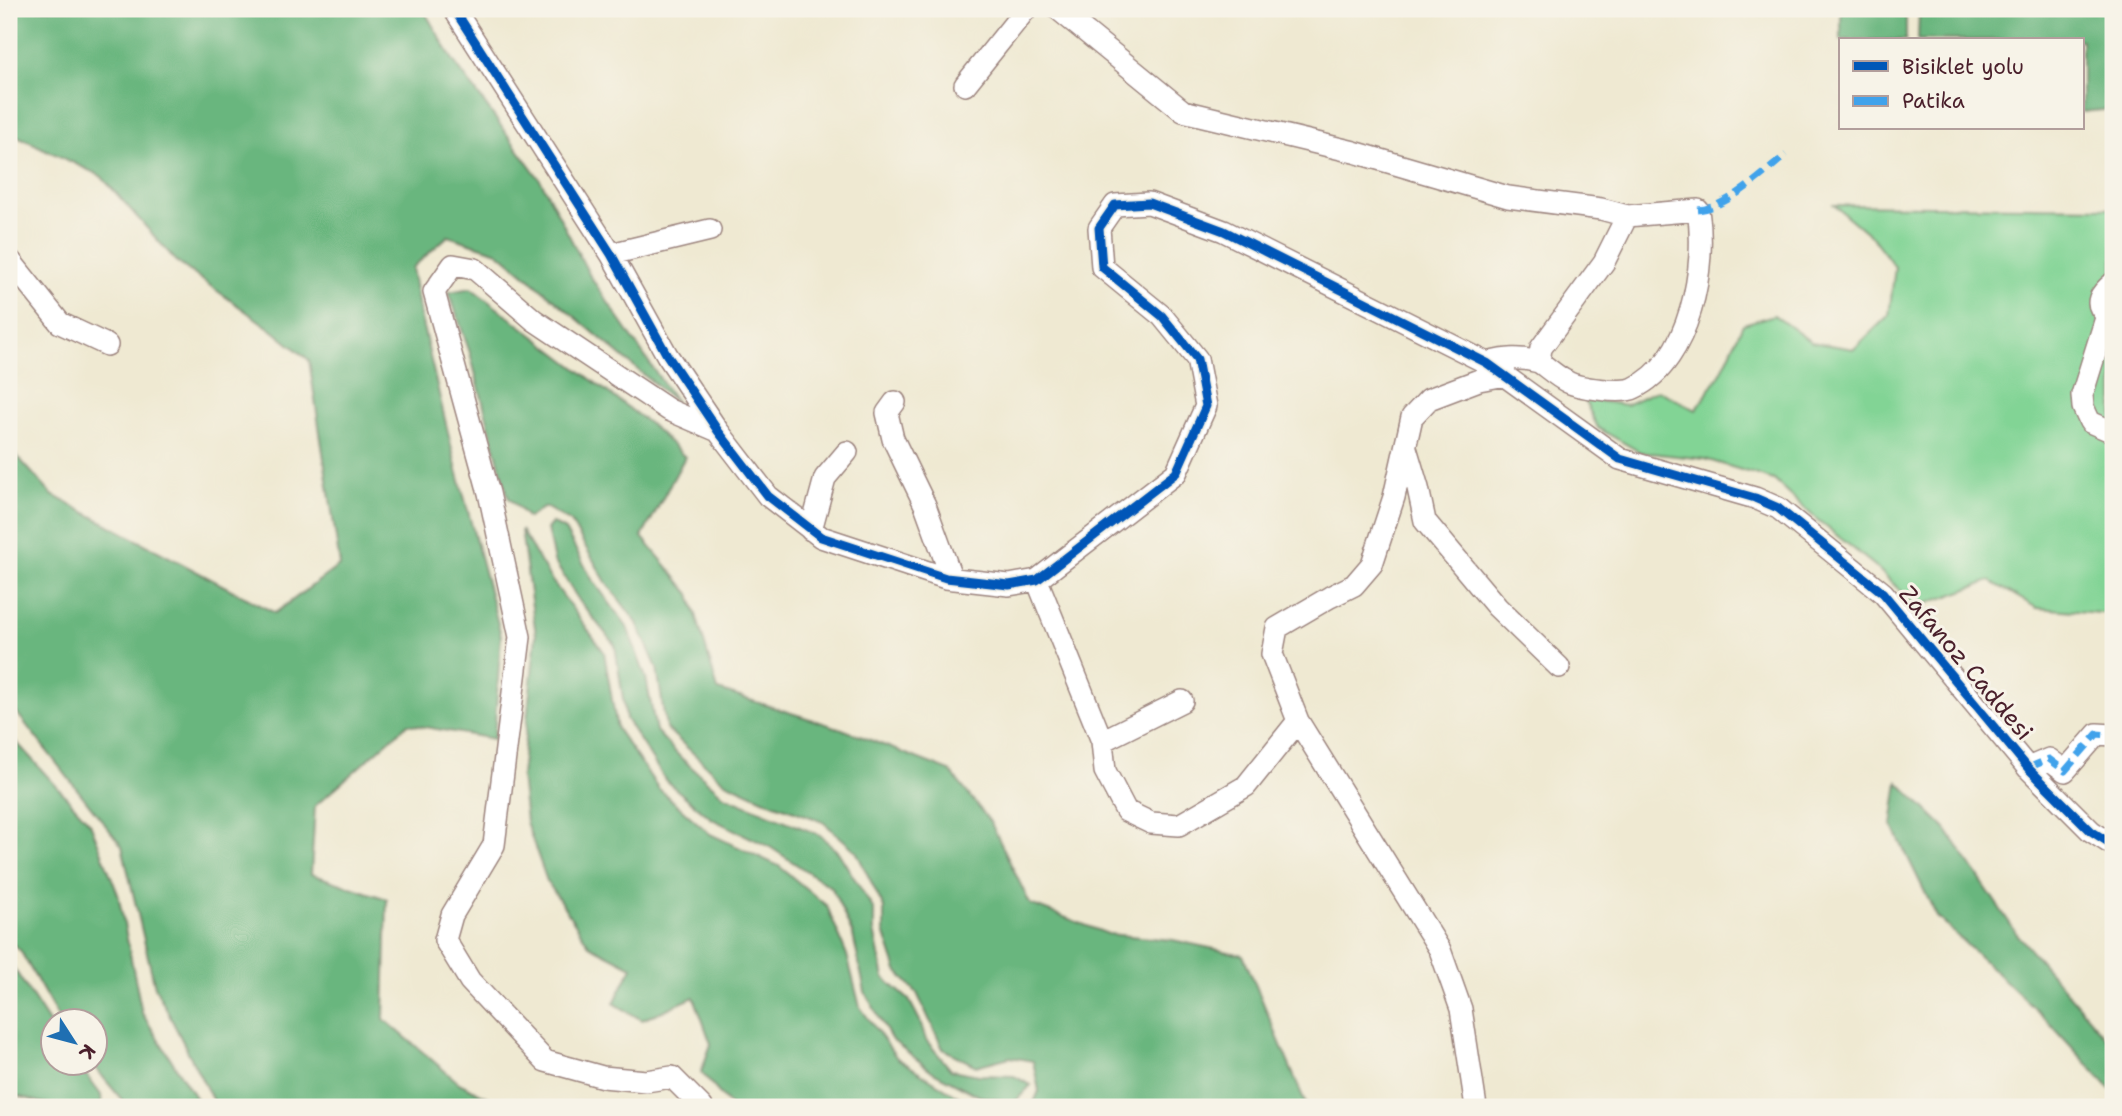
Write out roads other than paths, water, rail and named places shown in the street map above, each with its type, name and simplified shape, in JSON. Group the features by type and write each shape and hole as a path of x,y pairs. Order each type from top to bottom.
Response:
{"street":[{"path":"454,9 611,254 667,355 718,431 768,496 821,537 952,579 1009,585 1037,580 1102,741 1105,771 1126,811 1151,823 1179,825 1246,786 1298,721"},
{"path":"965,85 1026,9"},
{"path":"1058,9 1184,111 1354,152 1508,197 1601,209 1627,216 1698,210 1701,229 1698,280 1681,338 1660,369 1633,390 1604,390 1568,383 1539,362 1525,358 1508,358 1487,363"},
{"name":"Zafanoz Caddesi","path":"1037,580 1176,473 1206,406 1197,359 1161,316 1102,267 1099,228 1115,205 1149,203 1224,230 1487,363 1620,458 1755,498 1778,508 1883,593 2028,768 2091,831 2113,845"},
{"path":"1539,362 1541,348 1604,262 1627,216"},
{"path":"611,254 710,230"},
{"path":"9,259 60,323 107,345"},
{"path":"702,1107 672,1077 646,1081 603,1077 545,1061 470,981 445,940 452,915 494,845 520,637 489,494 435,292 453,265 475,269 534,320 568,343 669,410 718,431"},
{"path":"2113,283 2102,292 2098,302 2100,310 2110,312 2082,395 2083,407 2090,422 2113,432"},
{"path":"1476,1107 1461,1009 1440,950 1311,746 1298,721 1272,654 1277,628 1354,585 1372,564 1394,497 1412,417 1429,399 1479,380 1506,375"},
{"path":"895,402 887,414 893,439 925,505 952,579"},
{"path":"1405,446 1425,521 1497,607 1559,667"},
{"path":"811,530 825,478 847,452"},
{"path":"1102,741 1182,701"},
{"path":"2028,768 2049,759 2065,771 2097,734 2113,735"}]}
